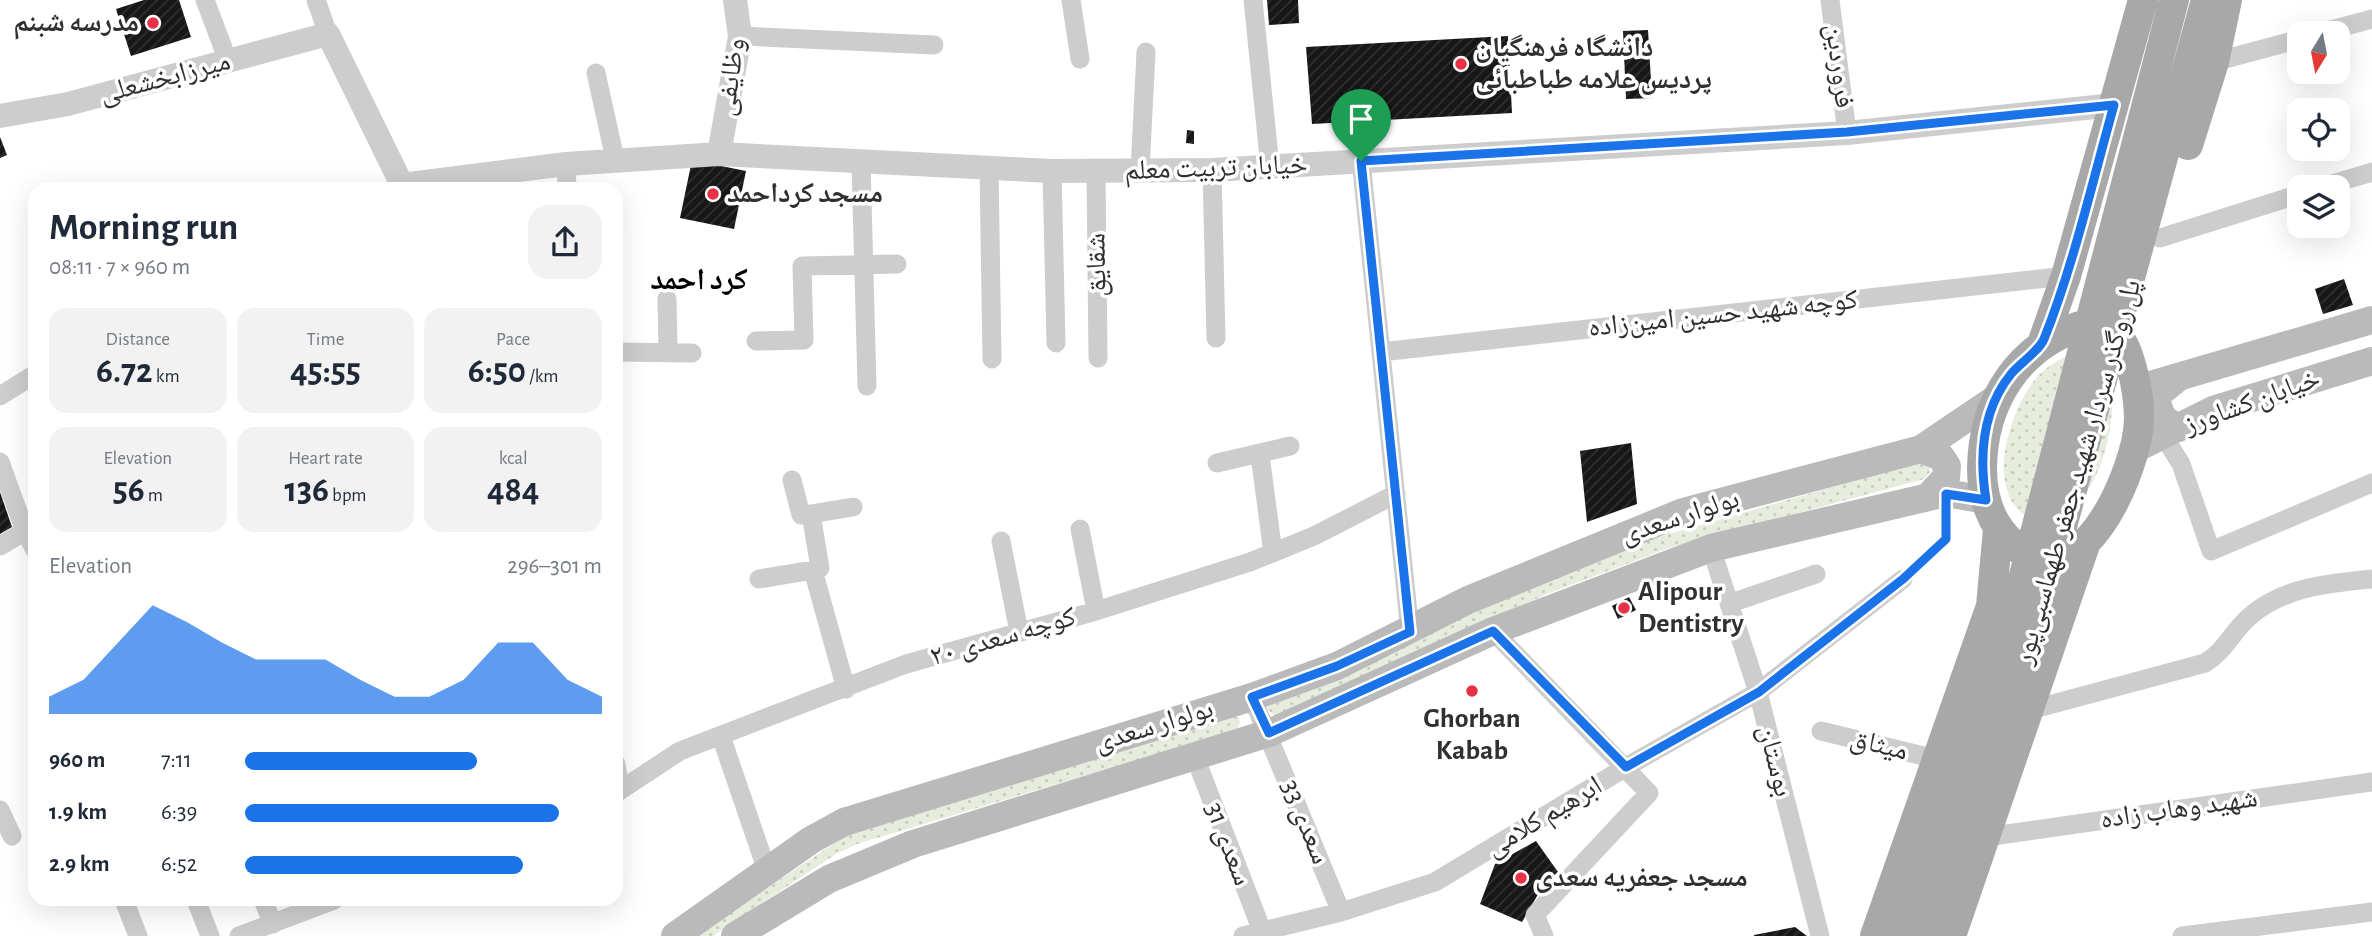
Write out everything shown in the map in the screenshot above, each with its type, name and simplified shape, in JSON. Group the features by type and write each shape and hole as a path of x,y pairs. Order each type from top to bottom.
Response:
{"main road":[{"path":"2042,344 2066,276 2143,0"},
{"name":"پل روگذر سردار شهید جعفر طهماسبی‌پور","path":"1900,936 2015,655 2101,272 2174,0"},
{"name":"پل روگذر سردار شهید جعفر طهماسبی‌پور","path":"1927,936 2015,655 2138,286 2206,0"},
{"path":"2066,276 2082,293 2103,302 2126,300 2138,286 2160,238 2214,62 2227,0"},
{"path":"1951,936 2086,541 2119,492 2135,449 2139,427 2134,379 2138,286"},
{"name":"خیابان کشاورز","path":"2134,379 2179,377 2372,320"},
{"path":"2086,541 2071,554 2044,561 2021,551 1998,528 1986,500 1982,448 1995,399 2010,375 2042,344 2055,334 2080,326 2105,331 2120,340 2134,379"},
{"name":"خیابان کشاورز","path":"2135,449 2213,410 2372,361"},
{"path":"2171,431 2162,419 2157,404 2159,393 2179,377"},
{"name":"بولوار سعدی","path":"675,936 766,871 844,822 1252,697 1337,666 1410,632 1468,600 1683,512 1921,449 1995,399"},
{"path":"1921,449 1941,457 1947,466 1946,478 1937,495"},
{"name":"بولوار سعدی","path":"735,936 829,878 913,844 1269,733 1493,631 1711,548 1937,495 1986,500"},
{"path":"1875,936 1992,606 1998,528"},
{"path":"1992,606 2012,597 2033,595 2048,603 2057,621"}],"street":[{"path":"205,0 228,61"},
{"path":"316,0 328,34 397,182"},
{"path":"1071,0 1080,59"},
{"path":"1253,0 1270,167"},
{"name":"فروردین","path":"1830,0 1847,132"},
{"name":"وظایفی","path":"719,154 740,36 742,1"},
{"path":"2350,25 2372,19"},
{"name":"میرزابخشعلی","path":"0,116 68,104 328,34"},
{"path":"740,36 934,45"},
{"path":"2214,62 2287,42"},
{"path":"1140,171 1146,52"},
{"path":"596,73 615,159"},
{"name":"خیابان تربیت معلم","path":"435,182 615,159 719,154 989,169 1096,172 1212,170 1847,132 2114,105"},
{"path":"1361,161 1410,632"},
{"path":"861,163 867,386"},
{"path":"566,164 567,182"},
{"path":"989,169 992,359"},
{"path":"1212,170 1216,338"},
{"path":"1052,171 1056,343"},
{"name":"شقایق","path":"1096,172 1098,358"},
{"path":"2350,179 2372,172"},
{"path":"2160,238 2287,198"},
{"path":"756,341 804,340 802,266 897,264"},
{"name":"کوچه شهید حسین امین‌زاده","path":"1381,352 2066,276"},
{"path":"667,299 667,352"},
{"path":"623,352 692,353"},
{"path":"0,396 28,378"},
{"path":"2171,431 2211,551 2372,482"},
{"path":"1217,463 1290,446"},
{"path":"1260,455 1273,552"},
{"path":"0,462 28,538"},
{"path":"792,480 801,515 853,507"},
{"name":"کوچه سعدی ۲۰","path":"623,789 680,751 846,690 906,664 1096,611 1273,552 1314,536 1396,494"},
{"path":"759,579 820,568 811,514"},
{"path":"1080,529 1096,611"},
{"path":"0,546 24,531"},
{"path":"1001,541 1019,632"},
{"name":"بوستان","path":"1711,548 1759,692 1821,936"},
{"path":"813,569 846,690"},
{"path":"1731,603 1816,574"},
{"name":"ابرهیم کلامی","path":"1253,933 1341,912 1435,882 1626,767 1759,692 1903,579"},
{"path":"2030,710 2205,663 2221,654 2250,616 2280,595 2372,579"},
{"path":"1493,631 1648,793 1535,915 1544,936"},
{"name":"سعدی 33","path":"1252,697 1341,912"},
{"name":"میثاق","path":"1821,731 1936,759"},
{"path":"721,736 766,871"},
{"name":"سعدی 31","path":"1195,757 1253,933"},
{"name":"شهید وهاب زاده","path":"1986,837 2372,782"},
{"path":"0,810 12,836"},
{"path":"126,906 138,936"},
{"path":"198,906 210,936"},
{"path":"266,906 273,924"},
{"path":"239,936 319,906"},
{"path":"2182,936 2372,912"}],"path":[{"path":"1903,579 1946,539 1937,495"}],"green space":[{"path":"2076,352 2113,394 2109,434 2102,459 2085,495 2026,516 2013,503 2006,486 2004,467 2011,425 2019,406 2039,375"},
{"path":"1913,464 1928,464 1930,472 1924,479 1669,548 1547,594 1276,717 1266,708 1277,699 1536,583 1662,536"},
{"path":"1238,717 1240,722 1238,728 1227,733 857,844 836,854 713,936 695,936 853,831"}],"building":[{"name":"مدرسه شبنم","path":"144,0 179,0 191,37 131,56 116,9"},
{"path":"1267,0 1298,0 1299,23 1269,25"},
{"path":"1648,30 1652,98 1626,99 1623,31"},
{"path":"1508,36 1512,113 1312,124 1306,47"},
{"path":"1187,130 1194,131 1194,144 1186,143"},
{"path":"0,137 7,155 0,158"},
{"name":"مسجد کرداحمد","path":"692,160 746,171 734,229 680,218"},
{"path":"2344,279 2353,305 2323,314 2315,289"},
{"path":"1631,443 1637,504 1587,522 1580,451"},
{"path":"0,492 12,527 0,534"},
{"name":"Alipour Dentistry","path":"1629,597 1636,610 1618,619 1612,606"},
{"name":"مسجد جعفریه سعدی","path":"1536,841 1558,872 1544,884 1522,922 1480,904 1495,864"},
{"path":"1795,927 1807,936 1754,936 1754,935"}],"place":[{"name":"مدرسه شبنم","path":"153,23"},
{"name":"دانشگاه فرهنگیان پردیس علامه طباطبائی","path":"1461,64"},
{"name":"مسجد کرداحمد","path":"713,194"},
{"name":"Alipour Dentistry","path":"1624,608"},
{"name":"Ghorban Kabab","path":"1472,691"},
{"name":"مسجد جعفریه سعدی","path":"1521,878"}],"district":[{"name":"کرد احمد","path":"699,280"}],"route":[{"path":"2114,105 2066,276 2042,344 2010,375 1995,399 1982,448 1982,476 1986,500 1946,494 1946,539 1903,579 1759,692 1626,767 1493,631 1269,733 1252,697 1337,666 1410,632 1361,161 1847,132 2114,105"}]}
